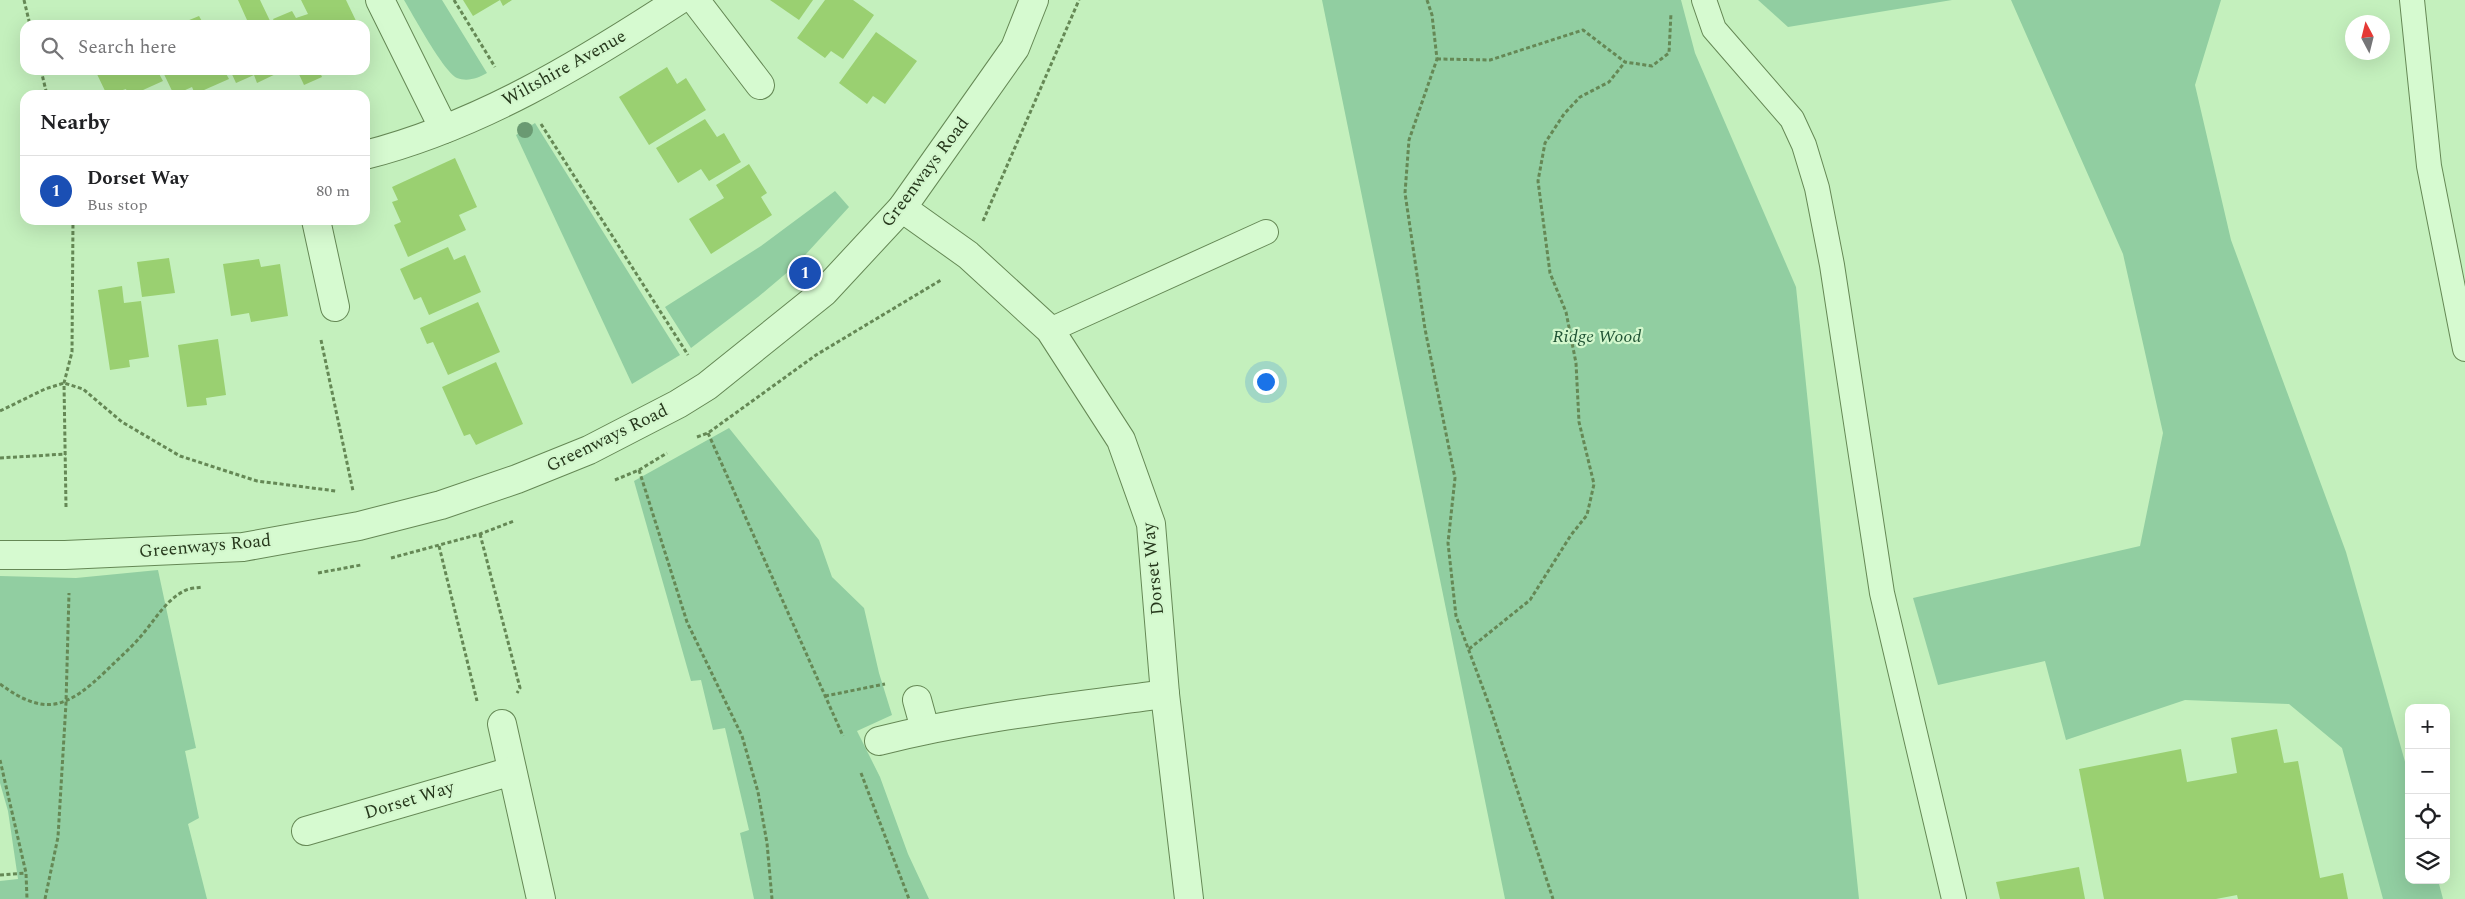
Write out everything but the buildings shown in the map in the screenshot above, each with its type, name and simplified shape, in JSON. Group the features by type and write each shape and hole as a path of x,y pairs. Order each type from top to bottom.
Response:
{"street":[{"path":"380,0 444,129"},
{"name":"Wiltshire Avenue","path":"370,154 444,129 518,96 622,37 679,0"},
{"path":"695,0 760,85"},
{"name":"Greenways Road","path":"0,555 65,555 243,547 359,526 441,505 526,476 589,450 678,404 707,386 824,292 902,208 1015,48 1034,0"},
{"name":"Dorset Way","path":"902,208 968,255 1050,330 1121,440 1151,524 1165,694 1189,899"},
{"path":"317,225 335,307"},
{"path":"879,741 925,730 1021,713 1165,694"},
{"path":"917,700 925,730"},
{"path":"502,724 541,899"},
{"name":"Dorset Way","path":"306,831 512,771"}],"lane":[{"path":"1704,0 1714,29 1792,119 1804,145 1817,188 1832,265 1882,593 1954,899"},
{"path":"2412,0 2429,166 2465,348"},
{"path":"1050,330 1266,232"}],"path":[{"path":"24,0 29,20"},
{"path":"454,0 500,74 539,121 707,386"},
{"path":"968,255 1079,0"},
{"path":"1427,0 1432,15 1438,59 1409,140 1405,194 1425,329 1455,478 1448,543 1456,616 1493,716 1553,899"},
{"path":"1438,59 1490,60 1584,30 1625,62 1652,66 1669,53 1669,6"},
{"path":"1468,649 1530,600 1570,535 1587,515 1594,484 1579,422 1576,363 1566,312 1550,273 1538,181 1545,143 1564,114 1580,97 1609,82 1625,62"},
{"path":"42,75 46,90"},
{"path":"66,507 64,383 72,352 73,225"},
{"path":"0,411 45,389 64,383 83,390 122,422 180,456 257,481 353,493 319,333 335,307"},
{"path":"708,433 846,742"},
{"path":"0,458 66,454"},
{"path":"639,470 687,622 742,736 758,792 767,843 772,899"},
{"path":"439,546 475,699 502,724 520,688 480,534"},
{"path":"46,899 58,837 66,703 69,593"},
{"path":"825,696 891,682 917,700"},
{"path":"0,760 26,873 27,899"},
{"path":"859,769 909,899"},
{"path":"0,876 26,873"}],"green space":[{"path":"404,0 442,0 487,73 465,80 451,74 421,30"},
{"name":"Ridge Wood","path":"1322,0 1681,0 1695,53 1796,287 1859,899 1505,899"},
{"path":"1758,0 1952,0 1788,27"},
{"path":"2011,0 2221,0 2195,85 2231,240 2346,552 2405,762 2405,884 2439,884 2443,899 2383,899 2342,748 2289,704 2185,700 2066,740 2045,661 1938,685 1913,598 2140,546 2163,433 2123,254"},
{"path":"535,123 680,355 632,384 516,135"},
{"path":"835,191 849,207 796,265 758,297 691,348 665,307 761,246"},
{"path":"729,428 819,540 832,577 864,608 879,673 892,715 857,731 880,777 908,854 929,899 754,899 740,833 749,830 725,728 713,730 701,680 691,681 634,481"},
{"path":"158,570 196,748 185,751 199,818 188,824 207,899 0,899 0,881 18,879 8,811 0,783 0,576 76,578"}],"place":[{"name":"Dorset Way","path":"805,273"}]}
